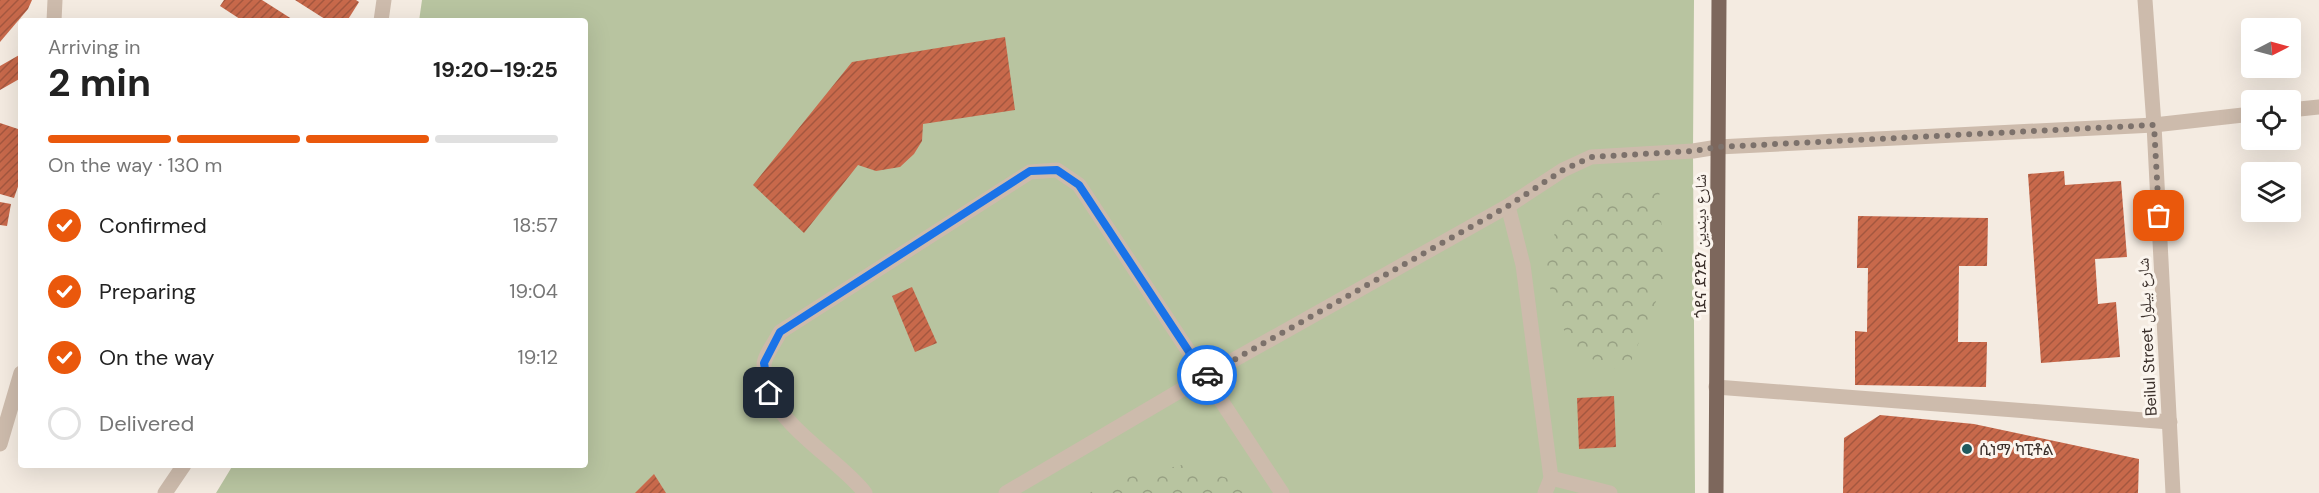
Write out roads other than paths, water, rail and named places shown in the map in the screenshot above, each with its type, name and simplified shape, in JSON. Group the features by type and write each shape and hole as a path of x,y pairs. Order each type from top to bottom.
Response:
{"main road":[{"name":"ጎደና ደንደን شارع ديندين","path":"1716,493 1719,0"}],"street":[{"path":"54,18 55,0"},
{"path":"381,18 384,0"},
{"name":"Beilul Street شارع بيلول","path":"2145,0 2154,125 2173,493"},
{"path":"2301,109 2319,107"},
{"path":"1006,493 1205,376 1508,206 1563,170 1591,157 1693,151 1718,147 2154,125 2241,115"},
{"path":"865,493 797,430 769,393 764,363 780,332 1030,171 1057,170 1079,185 1282,493"},
{"path":"1508,206 1523,265 1551,478 1545,493"},
{"path":"0,444 18,383"},
{"path":"1716,387 2169,422"},
{"path":"165,493 182,468"},
{"path":"1551,478 1610,493"}],"place":[{"name":"ሲነማ ካፒቶል","path":"1967,449"}]}
